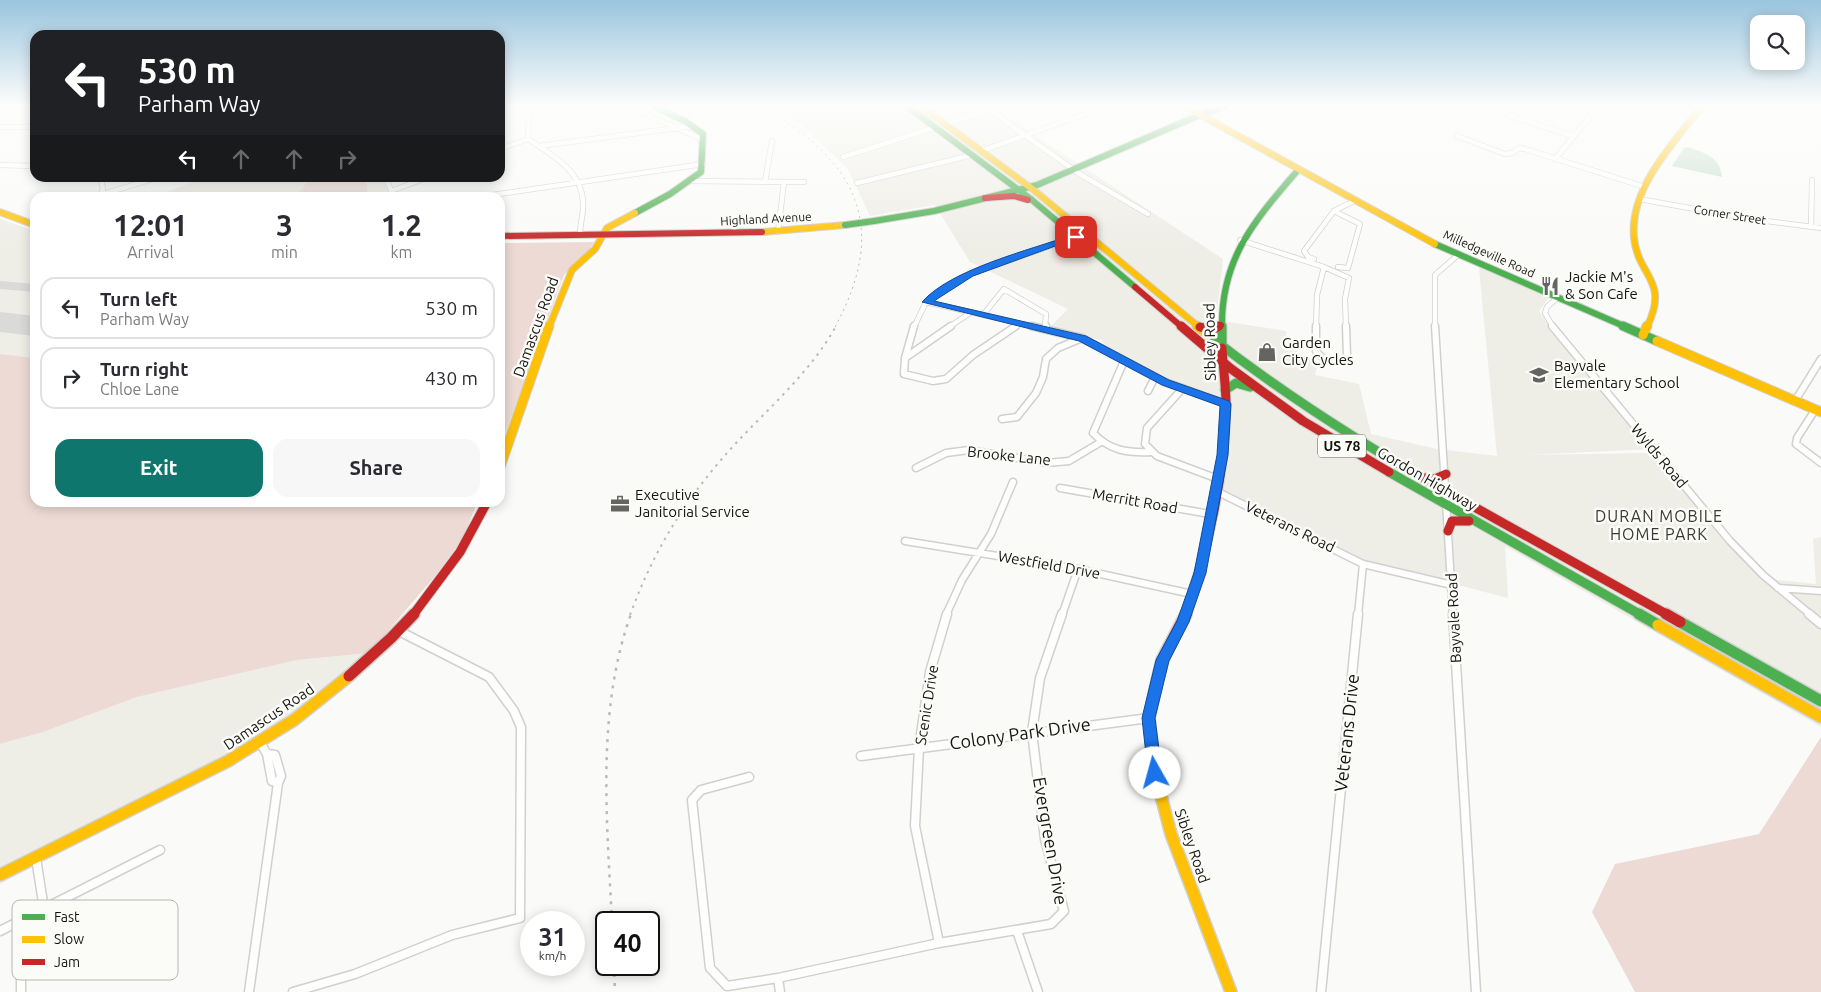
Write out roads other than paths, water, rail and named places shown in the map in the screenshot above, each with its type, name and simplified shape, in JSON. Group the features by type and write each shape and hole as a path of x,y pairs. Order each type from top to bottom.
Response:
{"main road":[{"path":"602,234 607,228 690,181 701,172 703,153"},
{"name":"Gordon Highway","path":"984,153 1029,187 1222,347 1300,406 1446,492 1821,701"},
{"name":"Highland Avenue","path":"505,236 778,232 845,225 934,211 1029,187 1114,153"},
{"name":"Milledgeville Road","path":"1268,153 1458,255 1818,411"},
{"path":"1643,335 1657,309 1659,297 1654,281 1638,253 1633,238 1634,222 1639,199 1645,187 1669,153"},
{"name":"Gordon Highway","path":"972,154 1038,205 1223,361 1265,394 1331,439 1821,717"},
{"name":"Sibley Road","path":"1231,992 1171,834 1155,773 1148,718 1162,660 1183,622 1200,573 1223,455 1226,404 1222,325 1228,271 1240,240 1298,170"},
{"path":"985,198 1014,196 1038,205"},
{"path":"0,212 30,223"},
{"name":"Damascus Road","path":"505,454 568,277 572,270 595,249 602,234"},
{"path":"1196,325 1210,330 1222,325"},
{"path":"1225,390 1231,384 1239,383 1265,394"},
{"path":"1419,476 1435,479 1446,474"},
{"name":"Damascus Road","path":"0,875 228,761 294,720 359,668 411,620 447,574 470,540 485,507"},
{"path":"1448,531 1451,522 1458,520 1467,520 1483,526"}],"street":[{"path":"548,153 566,166 578,181 583,201 580,234"},
{"path":"765,182 770,153"},
{"path":"843,157 855,153"},
{"path":"1052,153 1075,170 1148,214"},
{"path":"1538,153 1645,187"},
{"path":"1555,159 1559,153"},
{"path":"857,183 972,154"},
{"path":"505,193 703,164"},
{"path":"0,165 30,166"},
{"path":"1811,226 1808,216 1813,191 1812,180"},
{"path":"690,181 804,182"},
{"path":"111,192 143,182"},
{"path":"388,182 391,191 415,182"},
{"path":"778,232 784,182"},
{"name":"Corner Street","path":"1639,199 1751,219 1821,228"},
{"path":"1334,211 1360,224 1347,269 1308,257 1304,252 1334,211 1354,201"},
{"path":"1020,324 973,355 946,379 933,381 904,374 905,358 913,329 926,302 970,274 1076,237"},
{"path":"1240,240 1324,267 1344,274 1349,279 1345,299 1347,356 1344,361 1340,362 1323,358 1316,351 1317,295 1324,267"},
{"name":"Bayvale Road","path":"1458,255 1438,270 1434,286 1476,992"},
{"path":"983,315 1004,289 1046,314 1045,329"},
{"name":"Wylds Road","path":"1557,298 1547,307 1545,313 1556,331 1730,541 1778,588 1821,624"},
{"path":"926,302 970,314 983,315 1082,338 1154,377 1226,404"},
{"path":"905,358 970,314"},
{"path":"1002,419 1017,416 1036,393 1043,377 1046,359 1051,353 1082,338"},
{"path":"1795,401 1821,360"},
{"path":"1124,361 1093,433 1100,442 1114,450 1130,454 1151,452"},
{"path":"1148,391 1154,377"},
{"path":"1183,388 1147,428 1146,444 1151,452 1167,460 1218,478"},
{"path":"1818,411 1795,441 1802,451 1821,463"},
{"name":"Brooke Lane","path":"916,468 946,453 970,450 1047,463 1068,461 1100,442"},
{"name":"Scenic Drive","path":"939,943 915,826 920,748 930,672 947,613 962,580 991,534 1013,482"},
{"name":"Merritt Road","path":"1060,488 1210,514"},
{"name":"Veterans Road","path":"1216,491 1364,564"},
{"name":"Westfield Drive","path":"905,541 1078,569 1192,594"},
{"path":"1364,564 1452,585"},
{"name":"Veterans Drive","path":"1320,992 1364,564"},
{"name":"Evergreen Drive","path":"749,776 701,790 692,800 710,968 718,979 727,986 778,978 939,943 1051,924 1064,911 1045,840 1032,732 1040,678 1078,569"},
{"path":"1778,588 1821,591"},
{"path":"293,992 355,974 452,935 520,918 521,727 514,711 490,677 399,631"},
{"name":"Colony Park Drive","path":"861,756 1148,718"},
{"path":"249,992 278,783 272,781 267,754 260,742"},
{"path":"62,900 160,850"},
{"path":"36,858 43,900"},
{"path":"0,931 12,925"},
{"path":"1017,931 1038,992"},
{"path":"778,978 780,992"}],"railway":[{"path":"825,153 842,174 855,200 861,228 860,258 852,291 835,327"},
{"path":"630,615 650,567 688,502 719,462 803,373 836,326"},
{"path":"611,911 606,766 608,727 620,651 631,614"},
{"path":"614,976 615,992"}],"place":[{"name":"Jackie M's & Son Cafe","path":"1550,286"},
{"name":"Garden City Cycles","path":"1267,352"},
{"name":"Bayvale Elementary School","path":"1539,375"},
{"name":"Executive Janitorial Service","path":"620,504"}],"district":[{"name":"DURAN MOBILE HOME PARK","path":"1659,525"}]}
